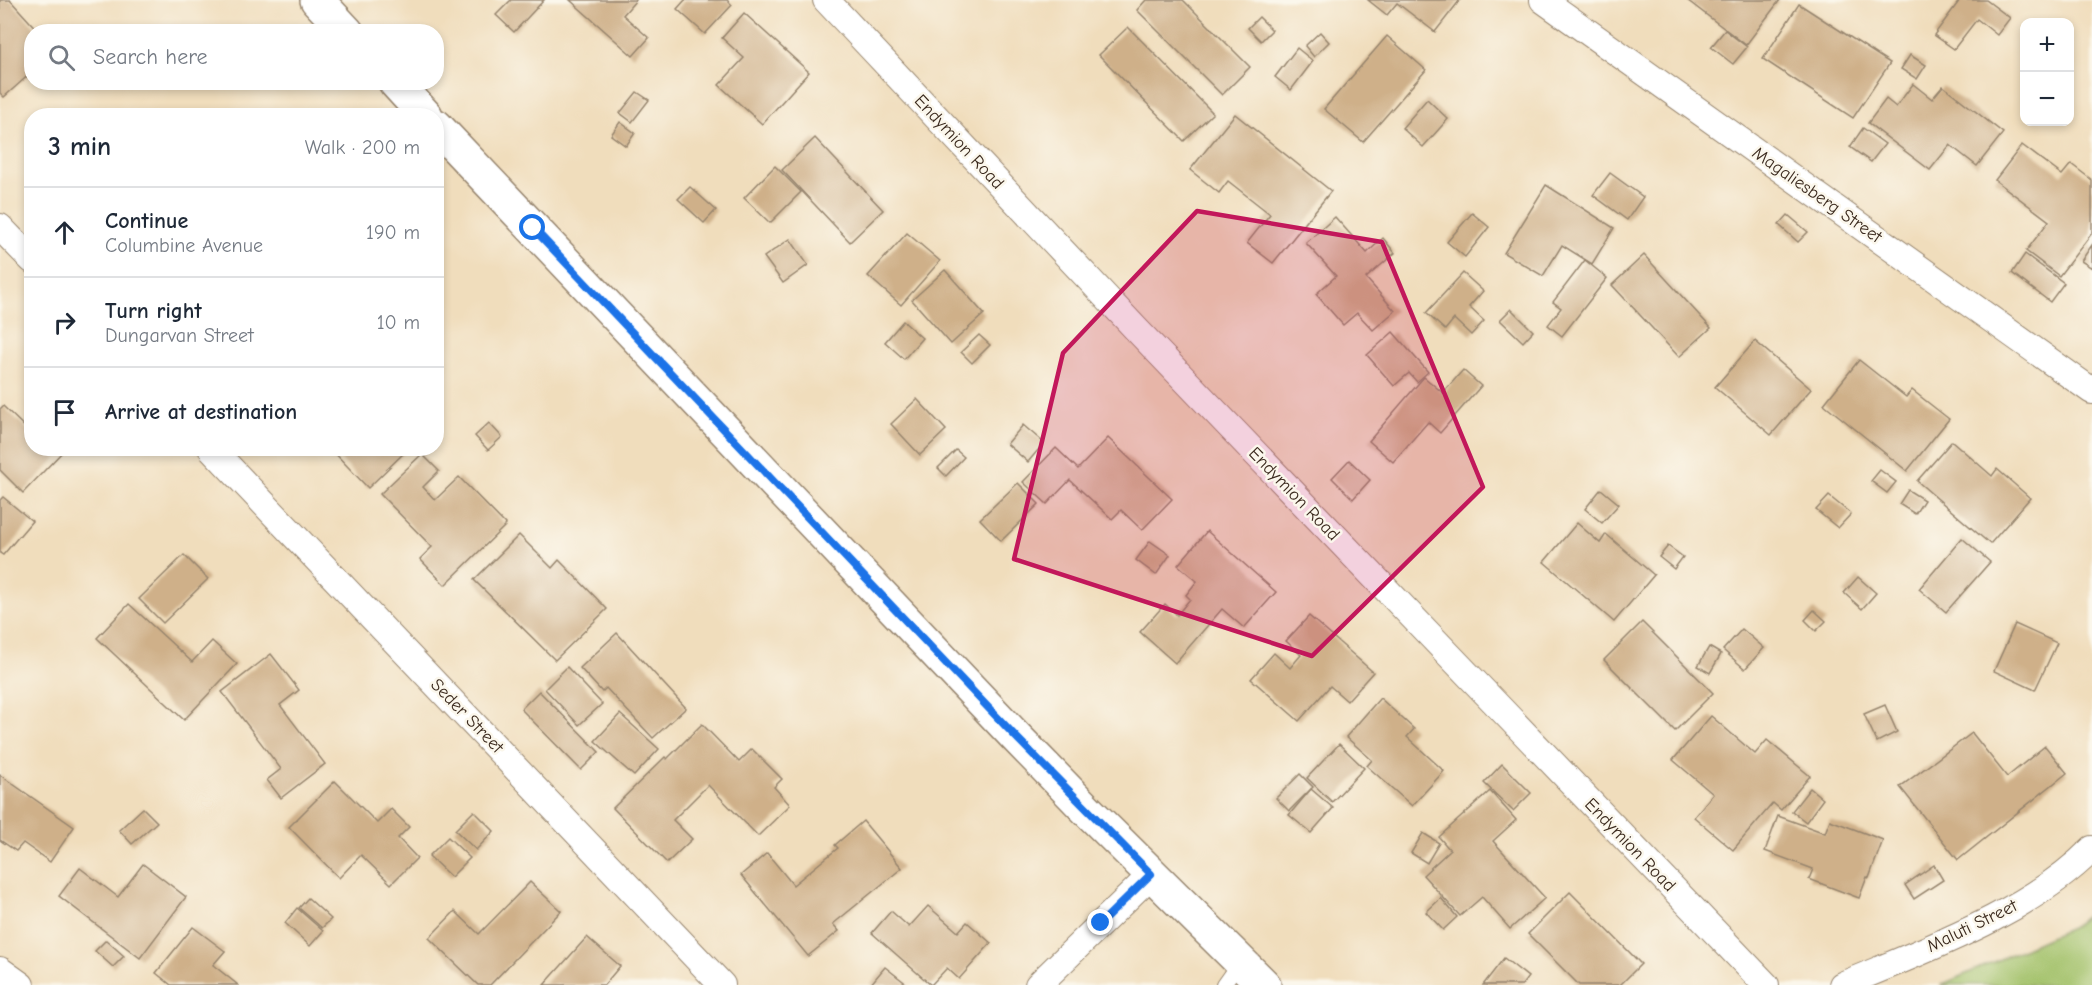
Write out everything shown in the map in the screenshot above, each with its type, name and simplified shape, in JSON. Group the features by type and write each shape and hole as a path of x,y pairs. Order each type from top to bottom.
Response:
{"main road":[{"path":"317,0 340,24"},
{"path":"402,90 419,108"},
{"path":"444,134 1000,722 1151,874 1231,973 1264,985"}],"street":[{"name":"Endymion Road","path":"826,0 1137,330 1766,985"},
{"name":"Magaliesberg Street","path":"1543,0 2092,391"},
{"path":"0,227 24,252"},
{"name":"Seder Street","path":"219,456 722,985"},
{"name":"Maluti Street","path":"1842,985 1954,937 2013,907 2073,868 2092,849"},
{"path":"1038,985 1151,874"},
{"path":"0,970 21,985"}],"highlighted area":[{"path":"1197,211 1382,242 1483,487 1312,656 1014,559 1063,353"}],"green space":[{"path":"2092,910 2092,985 1941,985 2075,926"}],"building":[{"path":"0,0 10,0 32,24 24,24 24,79 4,97 0,93"},
{"path":"511,0 544,0 514,32 496,15"},
{"path":"570,0 636,0 623,15 649,38 633,56"},
{"path":"685,0 727,0 732,5 705,34 677,9"},
{"path":"1146,0 1183,0 1250,67 1222,95 1137,10"},
{"path":"1368,0 1460,0 1435,32 1397,3 1387,15"},
{"path":"1687,0 1780,0 1746,45"},
{"path":"1960,0 1986,0 2010,18 1997,35 1977,19 1954,49 1934,35"},
{"path":"1799,4 1890,63 1853,118 1763,59"},
{"path":"744,13 809,72 762,124 719,85 744,58 722,38"},
{"path":"1259,17 1272,30 1261,41 1248,28"},
{"path":"1128,27 1213,113 1184,141 1099,55"},
{"path":"1725,30 1747,47 1733,64 1711,47"},
{"path":"1320,32 1329,42 1314,57 1305,46"},
{"path":"1387,36 1426,70 1363,142 1324,109"},
{"path":"1297,48 1313,61 1291,90 1275,77"},
{"path":"1910,55 1926,65 1917,79 1901,69"},
{"path":"1913,84 1932,99 1943,86 2003,133 1977,166 1950,145 1930,170 1868,123 1886,99 1896,107"},
{"path":"637,92 649,100 632,122 620,113"},
{"path":"1427,99 1448,119 1423,147 1402,128"},
{"path":"1235,114 1331,191 1273,263 1247,243 1270,214 1228,181 1219,193 1190,170"},
{"path":"620,122 635,133 626,146 611,135"},
{"path":"1863,128 1885,144 1871,162 1850,147"},
{"path":"815,138 883,210 850,242 782,170"},
{"path":"2022,145 2062,175 2071,164 2092,180 2092,233 2059,276 2026,251 2049,221 1995,180"},
{"path":"775,166 801,192 770,223 744,198"},
{"path":"1610,173 1643,197 1627,220 1593,195"},
{"path":"1546,185 1614,228 1592,264 1562,245 1543,276 1504,253"},
{"path":"690,187 716,210 704,223 678,199"},
{"path":"1472,213 1489,227 1465,257 1447,242"},
{"path":"1788,215 1808,232 1798,242 1779,225"},
{"path":"1335,217 1367,253 1383,238 1395,253 1366,278 1395,311 1373,330 1357,313 1343,325 1316,294 1336,276 1306,243"},
{"path":"907,233 940,261 901,305 868,276"},
{"path":"790,239 808,265 783,283 764,257"},
{"path":"2092,245 2092,268 2081,261"},
{"path":"2025,254 2064,283 2050,302 2012,273"},
{"path":"1644,255 1711,328 1679,357 1612,285"},
{"path":"1585,260 1607,278 1562,336 1548,325 1561,308 1553,302"},
{"path":"945,270 984,314 951,344 912,300"},
{"path":"1463,273 1483,291 1469,307 1484,321 1471,335 1454,319 1445,330 1426,313"},
{"path":"1511,309 1533,331 1523,342 1500,320"},
{"path":"903,321 922,338 904,359 885,342"},
{"path":"1393,332 1428,372 1417,382 1409,373 1394,386 1367,355"},
{"path":"979,335 990,345 972,363 961,352"},
{"path":"1755,341 1811,389 1771,435 1715,387"},
{"path":"1859,360 1906,397 1912,390 1949,419 1907,471 1824,404"},
{"path":"1463,370 1481,386 1440,433 1428,422 1393,462 1369,441 1424,377 1443,393"},
{"path":"917,399 946,430 920,455 891,424"},
{"path":"3,406 24,426 24,456 58,456 23,493 0,470 0,409"},
{"path":"489,423 502,437 488,450 475,436"},
{"path":"1023,425 1044,443 1028,462 1007,444"},
{"path":"1108,438 1172,499 1142,530 1121,510 1112,519 1070,480 1047,504 1023,482 1056,448 1078,469"},
{"path":"1952,441 1992,476 1997,469 2030,498 1990,544 1917,481"},
{"path":"956,450 964,457 946,476 938,468"},
{"path":"338,456 401,456 368,488"},
{"path":"420,456 424,456 439,471 423,487 435,500 459,477 506,525 445,585 420,559 432,547 380,494"},
{"path":"1349,460 1370,480 1353,499 1332,478"},
{"path":"1880,470 1896,482 1887,493 1871,481"},
{"path":"1018,483 1039,504 1001,541 980,519"},
{"path":"1601,489 1619,504 1602,523 1585,509"},
{"path":"1908,490 1924,500 1915,514 1899,504"},
{"path":"1829,496 1851,514 1838,528 1816,510"},
{"path":"3,497 32,521 3,555 0,553 0,500"},
{"path":"1577,523 1600,543 1606,534 1654,575 1614,622 1544,562"},
{"path":"1207,531 1276,592 1244,628 1222,609 1175,663 1140,632 1165,604 1177,615 1190,599 1186,595 1197,581 1178,565"},
{"path":"519,535 552,568 559,560 607,609 555,660 474,580"},
{"path":"1962,538 1990,562 1946,612 1919,589"},
{"path":"1150,541 1170,555 1156,575 1136,560"},
{"path":"1668,546 1683,557 1674,569 1659,557"},
{"path":"184,555 208,579 163,623 139,599"},
{"path":"1858,577 1876,593 1862,609 1844,593"},
{"path":"129,604 192,662 212,641 237,664 184,720 97,638"},
{"path":"1814,610 1826,621 1816,631 1805,620"},
{"path":"1309,616 1373,672 1347,701 1330,686 1299,721 1251,679 1274,653 1290,668 1301,655 1286,641"},
{"path":"1642,622 1713,693 1675,731 1604,660"},
{"path":"2015,624 2057,643 2035,690 1994,671"},
{"path":"1742,629 1764,648 1745,669 1723,650"},
{"path":"617,633 686,708 653,738 606,688 602,692 580,668"},
{"path":"1709,647 1721,654 1710,673 1698,666"},
{"path":"271,654 299,690 280,705 325,764 281,798 267,780 281,769 222,692"},
{"path":"567,667 602,704 579,725 545,689"},
{"path":"539,691 599,752 581,770 521,709"},
{"path":"1380,698 1414,729 1407,737 1444,771 1412,806 1367,766 1372,760 1346,737"},
{"path":"1885,705 1897,732 1877,742 1864,714"},
{"path":"620,714 659,749 634,776 595,741"},
{"path":"1711,716 1755,754 1767,740 1810,776 1781,810 1773,803 1733,850 1694,817 1713,794 1673,760"},
{"path":"702,724 739,762 752,749 782,779 774,787 790,805 758,836 708,785 673,820 692,839 667,863 613,808"},
{"path":"1972,733 2007,777 2045,746 2067,773 1958,860 1900,787"},
{"path":"1339,744 1364,768 1332,802 1307,778"},
{"path":"1502,764 1531,793 1513,811 1484,783"},
{"path":"1300,774 1313,787 1289,811 1276,798"},
{"path":"0,775 74,827 50,862 23,843 16,851 0,840"},
{"path":"335,781 377,823 391,809 409,827 398,838 417,858 391,884 361,855 339,878 289,827"},
{"path":"1810,788 1823,799 1806,822 1792,811"},
{"path":"1311,789 1333,808 1311,833 1289,815"},
{"path":"1490,791 1516,820 1493,841 1545,898 1510,929 1482,897 1460,916 1423,875 1450,850 1439,837"},
{"path":"143,808 157,822 132,844 119,830"},
{"path":"474,811 494,831 476,850 455,830"},
{"path":"1778,816 1825,833 1830,820 1883,840 1859,898 1809,879 1813,869 1765,851"},
{"path":"863,821 902,868 833,924 839,931 808,956 741,875 767,853 793,885 838,848 835,845"},
{"path":"1423,833 1439,843 1427,863 1411,853"},
{"path":"448,837 470,858 451,877 429,856"},
{"path":"143,864 186,897 140,958 59,896 80,868 118,897"},
{"path":"1934,865 1943,880 1914,899 1905,885"},
{"path":"530,882 561,911 490,985 478,985 429,938 455,911 479,934"},
{"path":"1570,892 1641,964 1620,985 1579,985 1528,934"},
{"path":"308,898 331,919 322,928 299,908"},
{"path":"1441,898 1457,917 1443,930 1426,912"},
{"path":"928,906 958,932 967,922 991,943 959,979 947,968 931,985 872,933 891,911 909,927"},
{"path":"297,908 323,931 310,946 285,923"},
{"path":"193,927 225,951 213,965 238,985 171,985 156,973"},
{"path":"587,937 620,966 604,985 544,985"},
{"path":"106,940 124,956 113,967 95,951"},
{"path":"1504,958 1528,977 1522,985 1483,985"},
{"path":"885,967 908,985 870,985"}],"route":[{"path":"533,228 1017,738 1151,874 1101,923"}]}
